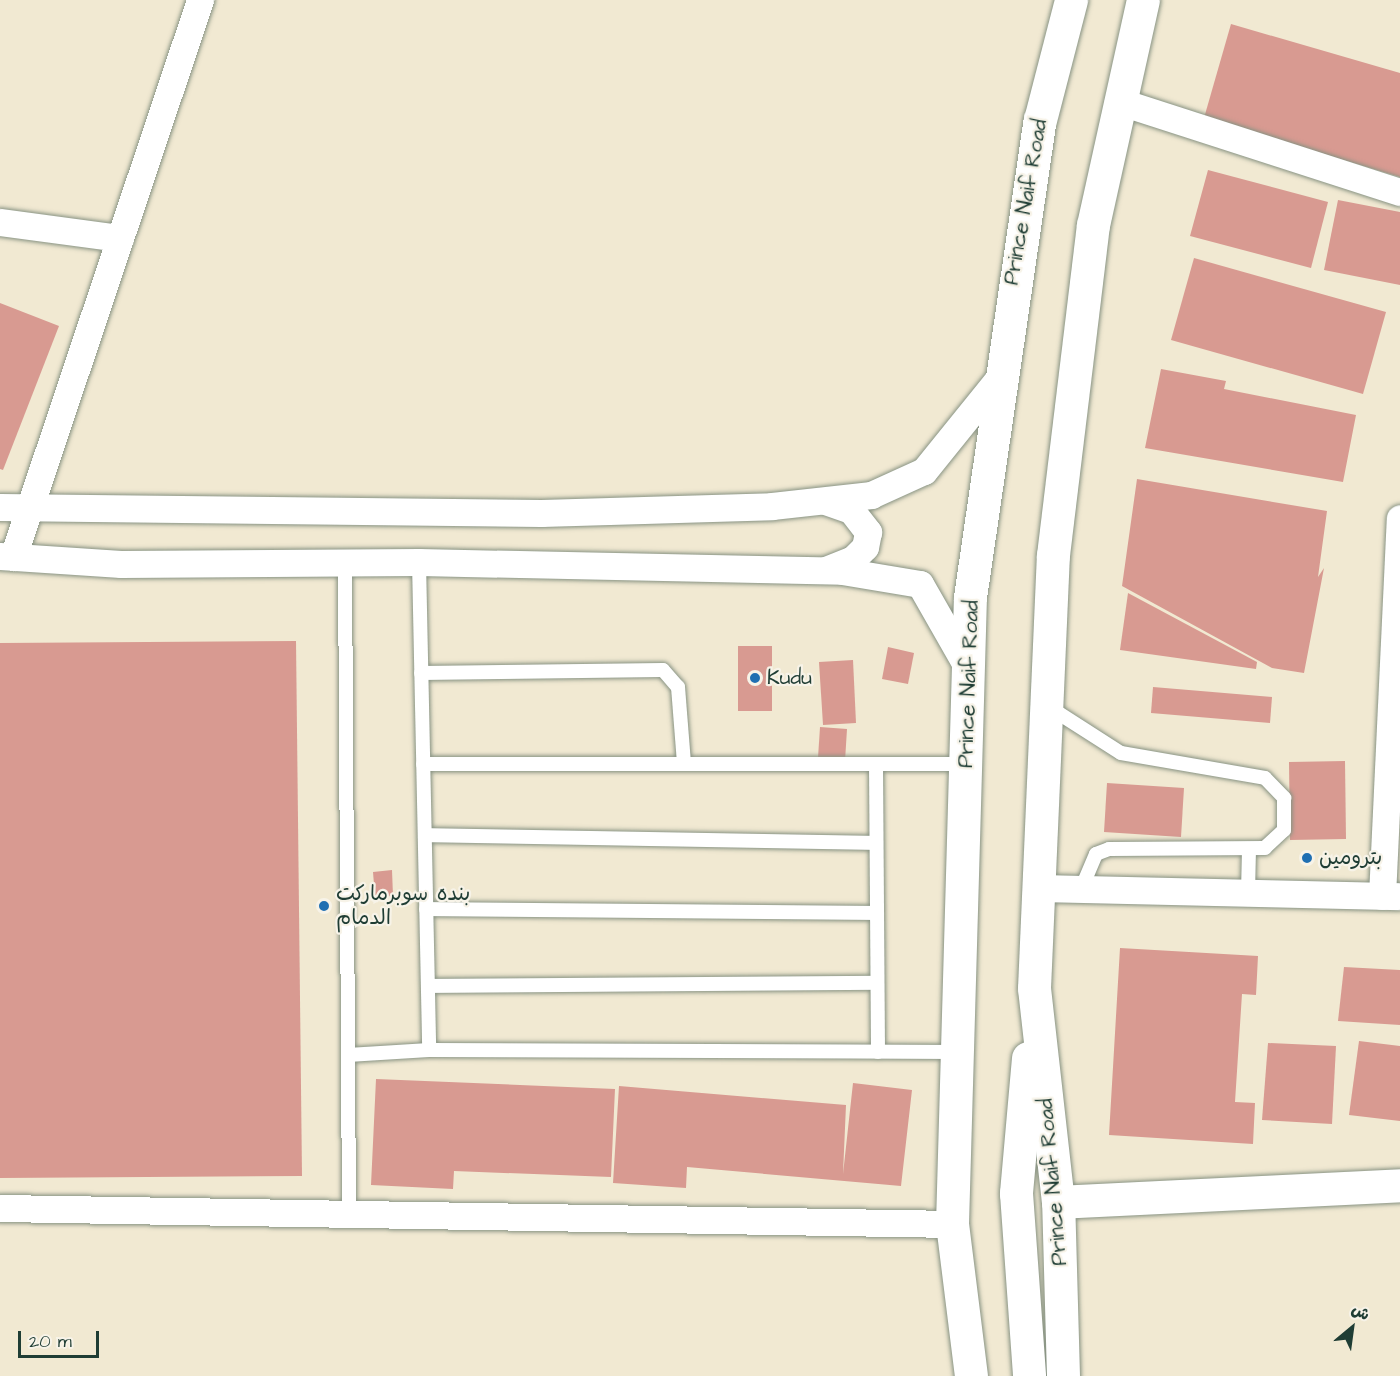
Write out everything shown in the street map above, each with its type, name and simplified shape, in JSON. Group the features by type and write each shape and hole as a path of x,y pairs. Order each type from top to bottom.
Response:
{"main road":[{"name":"Prince Naif Road","path":"971,1376 952,1224 959,1052 970,597 999,378 1040,120 1071,0"},
{"name":"Prince Naif Road","path":"1029,1376 1016,1193 1042,888 1054,543 1093,225 1118,101 1143,0"},
{"name":"Prince Naif Road","path":"1034,988 1058,1202 1063,1376"},
{"path":"1058,1202 1400,1185"}],"street":[{"path":"200,0 120,238 13,508 7,557 121,564 419,562 825,570 920,584 969,671"},
{"path":"1118,101 1400,192"},
{"path":"0,222 120,238"},
{"path":"13,508 541,513 823,501 871,495 924,471 999,378"},
{"path":"823,501 851,510 868,532 865,547 853,559 825,570"},
{"path":"1042,888 1391,896 1400,518"},
{"path":"0,1208 952,1224"}],"lane":[{"path":"419,562 429,1050"},
{"path":"345,563 350,1213"},
{"path":"421,673 663,670 678,687 684,764"},
{"path":"1048,705 1121,753 1265,778 1284,798 1284,830 1265,848 1249,850 1109,849 1096,854 1081,889"},
{"path":"423,764 966,764"},
{"path":"876,764 873,913 878,1052"},
{"path":"425,835 873,843"},
{"path":"1248,893 1249,850"},
{"path":"426,909 873,913"},
{"path":"428,986 875,983"},
{"path":"348,1055 429,1050 959,1052"}],"building":[{"path":"1231,24 1400,73 1400,177 1204,118"},
{"path":"1208,170 1328,202 1311,268 1190,236"},
{"path":"1338,200 1400,212 1400,285 1324,270"},
{"path":"1194,258 1386,312 1363,394 1171,340"},
{"path":"0,303 59,326 3,470 0,469"},
{"path":"1161,369 1226,381 1224,389 1356,415 1343,482 1145,448"},
{"path":"1137,479 1327,511 1318,577 1324,568 1304,673 1272,668 1122,586"},
{"path":"1128,593 1257,662 1256,669 1120,650"},
{"path":"296,641 302,1176 0,1178 0,643"},
{"name":"Kudu","path":"738,646 772,646 772,711 738,711"},
{"path":"888,647 914,653 908,684 882,679"},
{"path":"853,660 856,723 823,725 819,662"},
{"path":"1153,687 1272,697 1270,723 1151,713"},
{"path":"820,727 847,729 845,761 818,758"},
{"path":"1345,761 1346,839 1290,840 1289,762"},
{"path":"1107,783 1184,788 1181,837 1104,832"},
{"path":"392,870 393,896 375,897 373,872"},
{"path":"1120,948 1258,956 1256,995 1242,994 1235,1102 1255,1103 1253,1144 1109,1135"},
{"path":"1344,967 1400,970 1400,1025 1338,1021"},
{"path":"1359,1041 1400,1046 1400,1121 1349,1115"},
{"path":"1268,1043 1336,1046 1332,1124 1262,1120"},
{"path":"376,1079 615,1089 611,1177 454,1171 453,1189 371,1185"},
{"path":"853,1083 912,1090 901,1186 687,1167 686,1188 613,1183 619,1086 846,1105 843,1174"}],"place":[{"name":"Kudu","path":"755,678"},
{"name":"بترومين","path":"1307,858"},
{"name":"بنده سوبرماركت الدمام","path":"324,906"}]}
